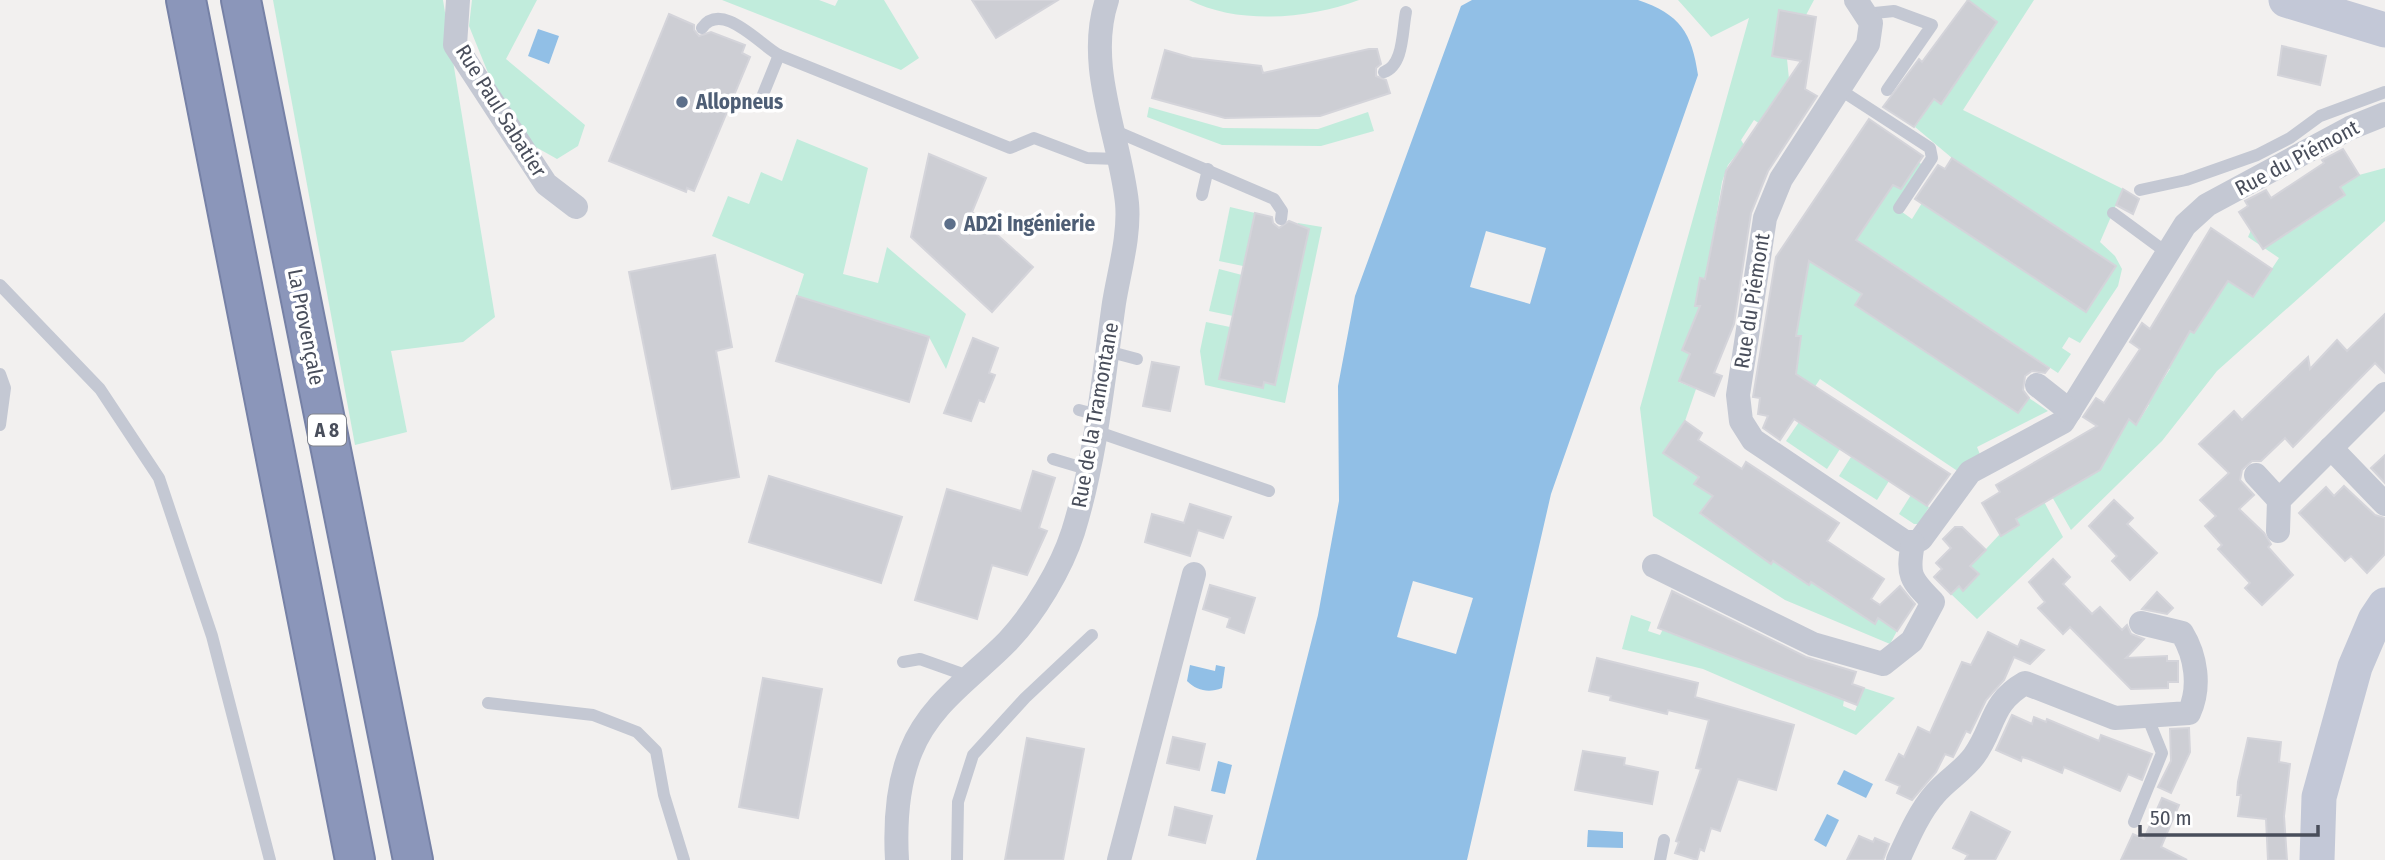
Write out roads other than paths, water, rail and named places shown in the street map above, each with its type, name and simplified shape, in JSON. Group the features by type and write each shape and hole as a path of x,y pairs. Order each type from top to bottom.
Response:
{"highway":[{"path":"186,0 355,860"},
{"name":"La Provençale","path":"241,0 413,860"}],"main road":[{"path":"2286,0 2385,30"},
{"path":"2317,860 2319,797 2355,667 2375,620 2385,605"}],"street":[{"name":"Rue Paul Sabatier","path":"458,0 455,45 546,184 576,207"},
{"name":"Rue de la Tramontane","path":"897,860 897,808 911,751 923,727 968,676 1008,641 1041,597 1072,536 1090,470 1091,419 1107,351 1127,216 1101,56 1101,27 1107,0"},
{"name":"Rue du Piémont","path":"1861,7 1871,23 1868,44 1781,179 1765,218 1738,395 1741,421 1753,440 1902,540 1913,544 1921,539 1970,472 2063,422 2185,225 2207,205 2350,128 2385,114"},
{"path":"2037,385 2070,411"},
{"path":"2278,531 2279,500 2385,394"},
{"path":"2331,448 2385,503"},
{"path":"2256,475 2279,500"},
{"path":"1654,566 1813,644 1883,664 1912,641 1933,602 1915,583 1908,569 1913,544"},
{"path":"1119,860 1194,574"},
{"path":"1898,860 1921,814 1935,794 1963,770 1976,753 2007,693 2025,682 2115,718 2189,713 2196,698 2193,651 2182,633 2141,623"}],"lane":[{"path":"1861,7 1894,10 1932,25 1887,90"},
{"path":"1384,72 1394,67 1398,58 1406,12"},
{"path":"702,28 705,22 716,17 731,16 746,23 765,47 779,55 1010,148 1034,138 1087,158 1118,159"},
{"path":"762,97 779,55"},
{"path":"1839,89 1930,148 1932,158 1899,208"},
{"path":"2140,190 2186,180 2257,155 2290,138 2319,117 2385,92"},
{"path":"1112,130 1274,199 1282,211 1281,219"},
{"path":"1202,195 1208,169"},
{"path":"2113,213 2166,252"},
{"path":"0,285 100,389 159,478 212,636 270,860"},
{"path":"1107,351 1137,359"},
{"path":"0,374 5,388 0,425"},
{"path":"1091,419 1269,491"},
{"path":"1053,459 1090,470"},
{"path":"957,860 958,802 973,755 1025,698 1092,635"},
{"path":"903,662 920,659 968,676"},
{"path":"488,703 593,715 637,732 656,751 664,795 684,860"},
{"path":"2134,821 2162,753 2147,716"},
{"path":"1660,860 1664,840"}],"water":[{"path":"1472,0 1638,0 1664,12 1682,27 1692,48 1698,75 1551,494 1467,860 1256,860 1318,615 1339,501 1338,386 1355,296 1461,6"},
{"path":"538,29 559,36 549,64 528,56"},
{"path":"1190,665 1215,671 1216,665 1225,667 1222,688 1203,690 1195,687 1187,681"},
{"path":"1218,761 1232,765 1225,794 1211,791"},
{"path":"1844,770 1873,784 1866,798 1837,784"},
{"path":"1827,814 1839,820 1826,847 1814,840"},
{"path":"1588,830 1623,832 1623,848 1587,847"}],"place":[{"name":"Allopneus","path":"682,102"},
{"name":"AD2i Ingénierie","path":"950,224"}]}
